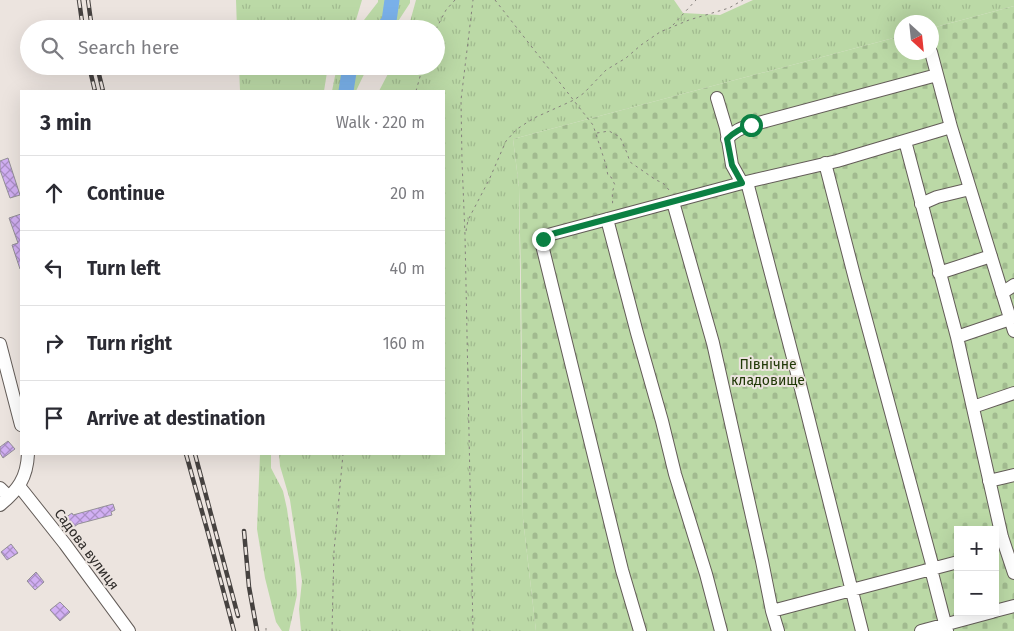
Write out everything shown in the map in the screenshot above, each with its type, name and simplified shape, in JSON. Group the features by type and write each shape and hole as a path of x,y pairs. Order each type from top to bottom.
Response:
{"street":[{"path":"933,60 951,127 1012,325 957,337"},
{"path":"727,139 732,133 751,125 937,75"},
{"path":"717,98 726,128 732,165 745,183 778,296 862,631"},
{"path":"640,631 622,570 542,245 543,239 548,235 825,164 951,127"},
{"path":"905,141 957,337 1005,550 1014,573"},
{"path":"825,164 932,564 932,573 946,628"},
{"path":"921,204 938,197 970,189"},
{"path":"674,202 713,343 778,631"},
{"path":"607,219 675,474 706,574 721,631"},
{"path":"939,273 991,256"},
{"path":"1002,293 1014,285"},
{"path":"0,344 20,421"},
{"path":"973,407 1014,393"},
{"path":"0,488 4,501 19,486 24,476 28,455"},
{"path":"989,481 1014,475"},
{"name":"Садова вулиця","path":"19,486 66,544 129,631"},
{"path":"772,611 954,563"},
{"path":"999,610 1014,606"},
{"path":"921,631 946,628 982,616"}],"path":[{"path":"441,20 446,10 456,0"},
{"path":"473,631 461,100 474,0"},
{"path":"495,0 593,125 608,176 611,177 614,185 611,215 607,219"},
{"path":"672,26 696,0"},
{"path":"465,235 468,220 489,180 506,141 517,129 534,118 574,100 584,93 606,70 626,58 650,38 672,26 729,8 743,0"},
{"path":"416,90 420,75"},
{"path":"596,134 609,130 620,138 630,162 663,183 669,189 674,202"},
{"path":"332,631 334,551 343,455"}],"green space":[{"path":"236,0 362,0 356,20 237,20"},
{"path":"378,0 410,0 399,20 364,20"},
{"path":"416,0 674,0 683,13 720,15 753,0 1014,0 1014,6 939,26 939,15 894,15 894,38 513,139 519,187 523,519 536,631 301,631 299,609 302,581 290,500 280,466 279,455 445,455 445,90 380,90 387,75 445,75 445,20 410,20"},
{"name":"Північне кладовище","path":"1014,6 1014,631 536,631 523,519 519,187 513,139 894,38 894,60 939,60 939,26"},
{"path":"239,75 327,75 324,90 240,90"},
{"path":"335,75 364,75 356,90 332,90"},
{"path":"260,455 271,455 271,468 283,491 287,509 295,565 297,595 289,631 282,631 276,622 265,578 257,529"}],"building":[{"path":"8,158 20,195 10,198 0,170 0,161"},
{"path":"20,214 20,269 12,245 18,243 9,218"},
{"path":"8,441 15,449 3,458 0,453 0,447"},
{"path":"113,504 115,510 111,512 112,515 78,524 71,529 65,518 72,513 73,515"},
{"path":"11,544 18,553 7,560 1,552"},
{"path":"36,572 44,582 35,590 27,581"},
{"path":"60,602 70,612 60,621 50,610"}],"waterway":[{"path":"389,20 392,0"},
{"path":"346,90 349,75"}],"railway":[{"path":"79,0 82,20"},
{"path":"88,0 91,20"},
{"path":"91,75 95,90"},
{"path":"99,75 103,90"},
{"path":"186,455 234,631"},
{"path":"195,455 238,616"},
{"path":"244,531 249,587 257,631"}],"route":[{"path":"543,239 548,235 742,183 732,165 727,139 732,133 751,125"}]}
